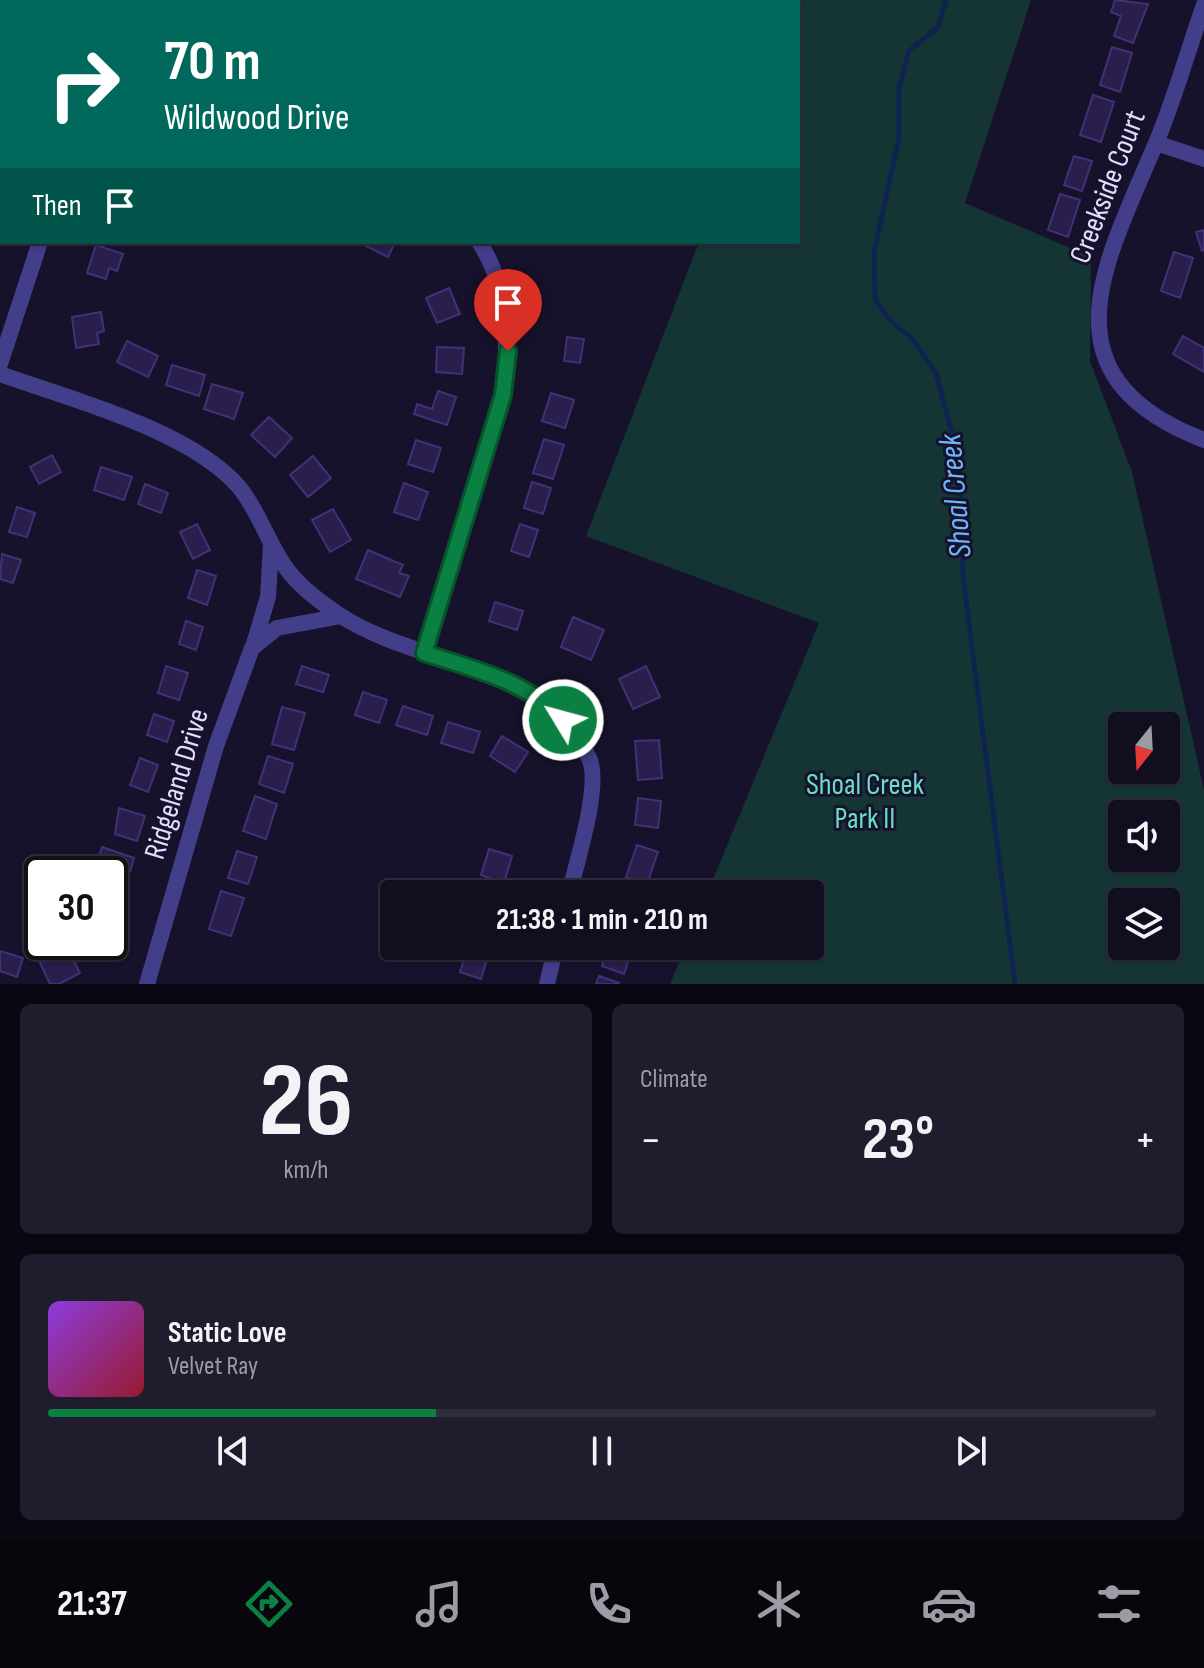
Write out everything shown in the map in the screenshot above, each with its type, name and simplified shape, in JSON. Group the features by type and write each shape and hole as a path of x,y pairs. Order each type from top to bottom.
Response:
{"street":[{"name":"Creekside Court","path":"1204,5 1156,143 1137,181 1104,268 1098,314 1101,336 1115,380 1167,424 1204,440"},
{"path":"1156,143 1204,159"},
{"path":"0,364 39,244"},
{"path":"424,653 503,395 508,351 501,296 480,244"},
{"path":"0,374 184,444 219,467 240,489 285,568 314,597 341,616 424,653 491,675 550,706 591,761 592,788 572,880"},
{"name":"Ridgeland Drive","path":"147,984 216,746 268,597 271,543"},
{"path":"252,648 277,628 341,616"},
{"path":"547,984 553,960"}],"green space":[{"name":"Shoal Creek Park II","path":"800,0 1031,0 965,203 1091,257 1090,361 1132,472 1204,790 1204,984 670,984 680,960 824,960 824,880 713,880 819,623 586,536 698,244 800,244"}],"building":[{"path":"1115,0 1148,4 1133,43 1114,36 1121,16 1111,12"},
{"path":"1112,47 1132,53 1120,92 1100,85"},
{"path":"1093,95 1114,102 1101,142 1080,135"},
{"path":"1074,156 1092,161 1082,191 1064,185"},
{"path":"1060,194 1080,200 1068,237 1048,230"},
{"path":"1204,230 1204,250 1202,251 1196,232"},
{"path":"362,244 394,244 388,257"},
{"path":"96,245 123,254 117,271 109,268 106,279 87,273"},
{"path":"1174,252 1193,258 1180,298 1161,291"},
{"path":"449,288 460,314 437,323 426,298"},
{"path":"101,312 104,331 97,333 99,344 76,348 72,317"},
{"path":"1183,336 1204,348 1204,372 1173,354"},
{"path":"567,337 584,339 580,363 564,361"},
{"path":"127,341 158,356 148,377 117,362"},
{"path":"437,347 464,348 462,374 436,372"},
{"path":"172,365 205,375 199,396 166,385"},
{"path":"212,384 243,393 234,419 204,409"},
{"path":"438,391 456,397 447,425 414,414 417,404 432,409"},
{"path":"551,393 574,400 565,428 542,421"},
{"path":"269,417 292,438 275,457 251,435"},
{"path":"544,439 564,445 553,479 533,473"},
{"path":"416,440 441,448 433,472 408,464"},
{"path":"52,455 61,472 39,484 30,467"},
{"path":"313,456 331,478 308,497 290,475"},
{"path":"101,467 132,477 124,500 94,490"},
{"path":"532,482 551,488 543,514 524,508"},
{"path":"404,483 428,492 418,520 394,512"},
{"path":"145,484 168,493 161,513 138,504"},
{"path":"17,507 35,513 27,537 9,532"},
{"path":"333,509 351,540 330,552 312,520"},
{"path":"197,524 210,550 193,559 180,532"},
{"path":"520,524 538,530 529,557 511,551"},
{"path":"368,550 403,565 399,573 409,576 400,597 356,579"},
{"path":"2,554 21,560 13,583 0,579"},
{"path":"197,570 216,576 207,605 188,598"},
{"path":"495,602 523,611 517,630 489,621"},
{"path":"573,617 604,630 591,660 561,647"},
{"path":"186,621 203,627 196,650 179,644"},
{"path":"166,666 188,673 179,700 158,693"},
{"path":"302,666 329,675 323,692 296,684"},
{"path":"646,666 660,697 633,709 619,679"},
{"path":"363,692 387,700 379,723 355,715"},
{"path":"403,706 433,716 427,735 396,725"},
{"path":"282,707 305,713 294,750 272,744"},
{"path":"154,714 174,721 167,742 147,735"},
{"path":"448,722 480,732 473,753 441,743"},
{"path":"502,736 528,752 515,772 490,756"},
{"path":"659,740 662,778 638,780 635,741"},
{"path":"268,756 293,764 284,793 259,784"},
{"path":"140,758 158,765 148,792 130,785"},
{"path":"255,796 277,804 266,839 243,831"},
{"path":"638,798 661,801 658,828 635,825"},
{"path":"119,808 145,816 137,841 115,834"},
{"path":"637,845 658,852 648,880 626,877"},
{"path":"102,847 134,858 130,872 128,856 99,856"},
{"path":"489,849 512,856 505,880 481,875"},
{"path":"237,851 257,857 248,884 228,878"},
{"path":"221,891 244,898 231,936 209,929"},
{"path":"0,951 23,958 17,977 0,971"},
{"path":"46,960 74,960 80,973 59,984 50,984 40,963"},
{"path":"464,960 487,960 481,979 460,972"},
{"path":"604,960 629,960 624,974 602,966"},
{"path":"599,976 619,983 596,984"}],"waterway":[{"name":"Shoal Creek","path":"946,0 938,27 909,51 899,88 899,138 874,252 875,298 887,317 913,340 936,373 959,459 963,576 1015,984"}],"route":[{"path":"508,351 503,395 424,653 491,675 550,706 563,720"}]}
